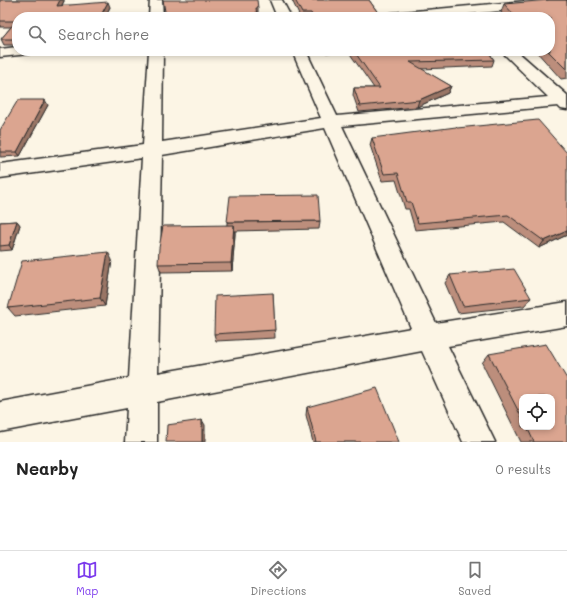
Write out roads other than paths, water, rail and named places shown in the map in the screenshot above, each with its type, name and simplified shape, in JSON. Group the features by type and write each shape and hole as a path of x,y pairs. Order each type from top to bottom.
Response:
{"street":[{"path":"156,0 156,12"},
{"path":"276,0 282,12"},
{"path":"453,0 466,12"},
{"path":"483,12 567,1"},
{"path":"0,53 12,52"},
{"path":"141,442 156,56"},
{"path":"301,56 478,442"},
{"path":"514,56 565,102"},
{"path":"0,171 152,150 332,122 565,102"},
{"path":"0,417 429,337 567,314"}]}
